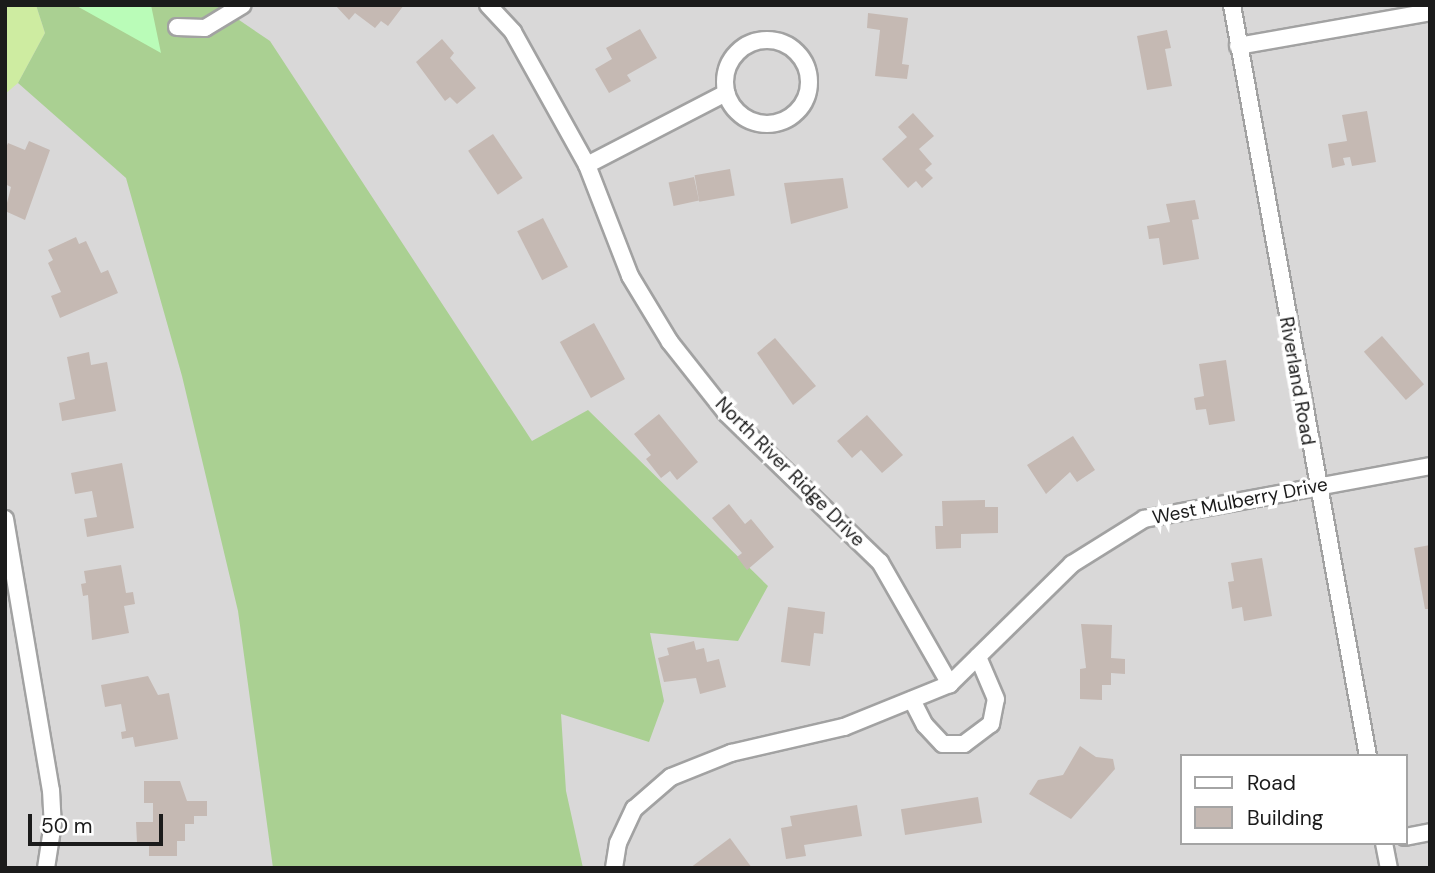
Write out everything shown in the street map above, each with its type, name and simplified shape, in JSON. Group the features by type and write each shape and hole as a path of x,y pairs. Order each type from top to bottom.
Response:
{"street":[{"path":"177,27 205,28 243,5"},
{"name":"North River Ridge Drive","path":"488,5 513,32 587,165 630,276 670,342 726,413 880,562 950,684"},
{"name":"Riverland Road","path":"1232,5 1316,486 1368,754"},
{"path":"1238,46 1430,12"},
{"path":"759,40 772,40 797,52 809,77 803,104 782,121 754,122 741,116 726,93 724,79 735,54 759,40"},
{"path":"587,165 726,93"},
{"name":"West Mulberry Drive","path":"614,868 618,843 634,810 671,777 719,758 844,727 950,684 1072,564 1144,519 1430,466"},
{"path":"5,519 51,790 53,823 46,868"},
{"path":"912,700 925,725 943,744 964,744 991,724 996,699 978,657"},
{"path":"1407,837 1430,832"},
{"path":"1384,845 1389,868"}],"shaded area":[{"path":"5,5 1430,5 1430,868 5,868"}],"green space":[{"path":"5,5 36,5 45,33 18,83 5,94"},
{"path":"36,5 217,5 270,41 532,441 588,410 768,586 738,641 650,633 664,701 649,742 561,714 566,791 583,868 273,868 238,611 182,376 126,178 18,83 45,33"},
{"path":"75,5 151,5 161,53 84,10"}],"building":[{"path":"335,5 404,5 388,26 381,21 375,28 355,13 349,20"},
{"path":"868,13 908,18 902,64 909,65 907,79 875,76 880,30 867,28"},
{"path":"640,29 657,58 627,75 631,81 609,93 595,69 612,59 606,48"},
{"path":"1167,30 1171,48 1165,49 1172,86 1147,90 1137,36"},
{"path":"442,39 454,53 450,58 476,88 457,104 450,97 445,101 416,62"},
{"path":"1367,111 1376,162 1352,166 1350,157 1343,158 1345,165 1332,168 1328,144 1347,141 1342,115"},
{"path":"913,113 934,136 919,149 932,164 925,170 933,178 922,188 916,181 908,188 882,159 907,137 898,127"},
{"path":"493,134 523,178 498,195 468,151"},
{"path":"29,141 50,150 25,220 5,211 11,187 5,184 5,150 8,143 25,150"},
{"path":"730,169 735,196 699,202 695,175"},
{"path":"694,177 699,200 674,206 669,182"},
{"path":"843,178 848,208 791,224 784,183"},
{"path":"1195,200 1199,219 1192,220 1199,259 1163,265 1159,238 1149,239 1147,226 1170,222 1166,204"},
{"path":"543,218 568,267 542,280 517,231"},
{"path":"76,237 79,244 86,241 101,273 108,270 118,293 60,318 51,296 61,292 48,263 53,260 48,250"},
{"path":"594,323 625,379 591,398 560,342"},
{"path":"1382,336 1424,384 1406,400 1364,352"},
{"path":"775,338 816,386 793,405 757,353"},
{"path":"89,352 91,365 107,362 116,411 62,421 59,403 75,399 67,357"},
{"path":"1226,360 1235,421 1209,425 1206,409 1196,410 1194,398 1204,396 1199,364"},
{"path":"659,414 698,462 677,480 670,471 661,478 646,459 651,455 634,434"},
{"path":"867,415 903,455 882,473 861,450 852,458 837,441"},
{"path":"1073,436 1095,470 1077,482 1070,472 1046,494 1027,465"},
{"path":"122,463 134,528 87,537 84,519 97,517 92,491 75,494 71,473"},
{"path":"985,500 985,507 998,507 998,533 961,534 961,548 936,549 935,526 943,526 942,501"},
{"path":"729,504 745,524 751,519 774,547 747,570 737,557 742,553 712,518"},
{"path":"1430,545 1430,609 1425,609 1414,548"},
{"path":"1262,558 1272,616 1244,621 1242,607 1232,609 1228,582 1234,581 1231,563"},
{"path":"121,565 126,593 133,592 135,604 124,606 129,633 92,640 88,595 83,596 81,584 86,583 84,571"},
{"path":"788,607 825,612 823,634 814,633 810,666 781,662"},
{"path":"1081,624 1112,625 1111,658 1125,659 1125,674 1111,673 1111,685 1102,685 1102,700 1080,699 1080,669 1086,668"},
{"path":"694,641 696,650 704,648 707,662 719,659 726,687 700,694 696,678 664,682 658,658 669,655 667,648"},
{"path":"148,676 158,695 169,693 178,739 135,747 133,737 122,739 121,732 126,731 121,704 105,707 101,685"},
{"path":"1080,746 1096,757 1113,759 1115,769 1071,819 1029,794 1038,780 1063,775"},
{"path":"144,781 180,781 187,801 207,801 207,816 194,816 194,824 185,824 185,841 177,841 177,856 149,856 149,843 137,843 136,822 153,822 153,803 144,803"},
{"path":"978,797 982,823 905,835 901,809"},
{"path":"857,805 862,836 804,845 806,856 786,859 781,828 792,826 790,816"},
{"path":"730,838 752,868 690,868"}]}
